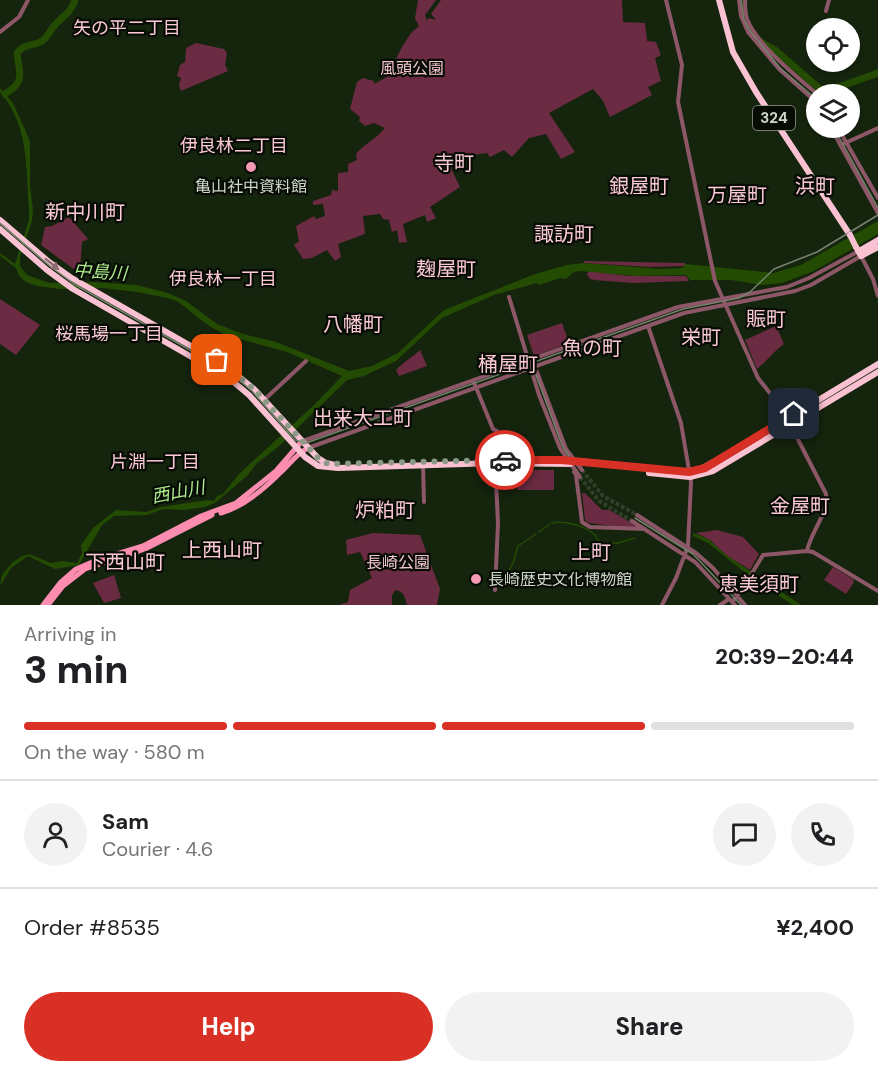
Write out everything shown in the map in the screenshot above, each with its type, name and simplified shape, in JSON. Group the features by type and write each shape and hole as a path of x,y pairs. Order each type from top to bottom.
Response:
{"highway":[{"name":"324","path":"719,0 733,52 756,92 859,251"},
{"path":"0,220 4,229 27,253 58,278 230,379 249,395 298,450 315,465 328,468 566,462 580,466 690,475 713,471 878,364"},
{"path":"4,229 31,245 70,277 217,360 242,378 320,460 331,465 423,464"},
{"path":"859,251 878,240"},
{"path":"859,251 878,247"},
{"path":"789,422 878,372"}],"main road":[{"path":"48,605 63,586 85,569 145,549 211,515 238,506 279,474 298,450 302,441"},
{"path":"43,605 60,583 76,569 143,546 201,516 236,503 298,450 308,448"}],"street":[{"path":"0,32 19,17 28,0"},
{"path":"666,0 682,65 678,102 715,281 758,378 777,401 826,494 826,506 807,551"},
{"path":"739,0 741,16 748,32 778,69 806,93"},
{"path":"745,0 746,13 752,28 783,65 806,85"},
{"path":"826,11 830,0"},
{"path":"841,146 878,128"},
{"path":"837,138 878,211"},
{"path":"844,138 878,198"},
{"path":"859,251 873,279 878,296"},
{"path":"308,448 508,376 647,323 689,304 787,287 859,251"},
{"path":"302,441 473,380 647,323 795,291 811,285 859,251"},
{"path":"509,297 531,367 531,375 560,448 580,477"},
{"path":"647,323 681,423 690,475 688,546 662,605"},
{"path":"264,400 306,361"},
{"path":"531,367 537,372 566,449 580,466"},
{"path":"506,369 508,376"},
{"path":"473,380 493,429 497,430"},
{"path":"439,392 441,399"},
{"path":"406,404 408,411"},
{"path":"495,590 498,523 496,462"},
{"path":"566,462 576,475 582,522 585,525 646,529"},
{"path":"423,464 424,502"},
{"path":"636,516 688,546 713,568 745,605"},
{"path":"632,521 685,554 732,602"},
{"path":"720,605 732,602 738,597 763,555 807,551 813,552 878,591"}],"green space":[{"name":"風頭公園","path":"418,0 436,0 425,15 427,21 428,18 436,20 431,14 441,0 622,0 623,22 645,23 647,41 656,42 661,55 655,58 661,81 648,87 652,95 610,117 603,101 593,89 549,113 575,152 561,159 546,134 529,138 512,157 504,150 490,157 487,153 465,156 451,168 460,187 430,207 436,218 427,222 425,215 403,224 407,242 399,243 397,230 392,232 389,220 383,219 380,214 363,216 365,234 338,244 341,257 335,261 327,250 312,258 303,259 294,245 299,241 296,226 314,216 316,219 325,216 323,204 313,205 313,201 331,195 332,190 338,191 338,173 348,172 348,164 357,160 356,154 385,128 374,123 365,126 359,121 360,117 350,109 357,82 363,78 374,81 374,84 387,77 402,47 411,33 419,26 415,18"},
{"path":"196,43 224,49 227,53 225,65 228,71 181,91 179,85 181,78 177,76 180,65 185,62 186,48"},
{"path":"69,217 88,239 82,242 80,270 75,270 41,245 45,227"},
{"path":"584,261 685,263 685,266 650,267 584,263"},
{"path":"589,271 629,276 686,276 689,281 633,283 594,280 590,279 587,274"},
{"path":"0,299 40,325 16,355 0,344"},
{"path":"562,323 569,343 534,356 527,335"},
{"path":"776,326 784,344 757,369 745,340"},
{"path":"420,350 427,366 399,376 396,370"},
{"path":"517,470 554,470 554,490 517,490"},
{"path":"582,493 585,493 602,510 609,510 644,530 589,523 585,520"},
{"path":"717,530 743,537 759,554 750,570 726,555 710,540 696,533"},
{"name":"長崎公園","path":"373,533 420,535 440,589 437,605 407,605 404,595 396,590 392,595 392,605 339,605 348,602 350,590 372,578 360,552 347,555 346,540"},
{"path":"833,567 853,579 854,582 846,594 824,580"},
{"path":"114,575 121,598 104,603 93,583"}],"shaded area":[{"path":"0,88 13,103 30,141 30,186 33,210 32,221 20,256 20,266 27,275 49,283 94,282 137,285 168,293 186,301 217,324 243,334 276,342 349,371 372,366 398,353 444,310 535,274 567,265 583,263 661,269 681,268 686,264 773,273 801,265 876,222 878,222 878,234 814,271 782,283 762,285 731,280 690,280 686,275 634,276 581,271 574,272 566,279 560,278 539,285 537,283 494,295 442,318 396,361 364,376 347,380 278,447 256,464 248,475 215,503 184,510 163,509 147,515 114,516 102,525 79,565 55,569 28,556 11,568 0,586 2,575 12,563 22,556 29,554 51,563 63,561 77,563 82,553 81,545 93,528 116,510 146,512 161,507 214,501 217,496 223,494 239,474 342,376 287,352 228,336 209,326 177,301 167,298 103,288 60,289 26,282 19,276 16,268 0,256 0,253 15,264 29,220 29,210 26,163 21,133"},
{"path":"693,533 708,539 726,555 801,605 793,605 753,579 708,543 693,536"}],"waterway":[{"path":"5,94 16,86 20,77 17,54 19,51 44,40 54,26 69,12 75,0"},
{"path":"742,0 746,24 759,41 775,50 820,89 827,91 878,73"},
{"path":"552,523 563,522 581,526 595,535 601,543 618,543 635,538"},
{"path":"539,532 550,524"},
{"path":"506,576 518,546 536,534"}],"tunnel":[{"path":"582,470 603,496 637,515"},
{"path":"580,477 599,501 632,521"}],"tram line":[{"path":"741,0 744,20 750,31 780,68 806,90"},
{"path":"840,138 878,208"},
{"path":"0,223 74,284 232,374 252,391 295,440 306,443 683,309 739,298 750,292 774,269 817,252 878,215"},
{"path":"518,368 529,368 536,375 562,445 569,456"},
{"path":"635,518 693,554 741,605"}],"way so far":[{"path":"217,360 254,389 318,458 328,464 505,460"}],"place":[{"name":"亀山社中資料館","path":"251,167"},
{"name":"長崎歴史文化博物館","path":"476,579"}],"district":[{"name":"矢の平二丁目","path":"127,28"},
{"name":"伊良林二丁目","path":"234,146"},
{"name":"寺町","path":"454,163"},
{"name":"銀屋町","path":"639,186"},
{"name":"浜町","path":"815,186"},
{"name":"万屋町","path":"737,195"},
{"name":"新中川町","path":"85,212"},
{"name":"諏訪町","path":"564,234"},
{"name":"麹屋町","path":"446,269"},
{"name":"伊良林一丁目","path":"223,279"},
{"name":"賑町","path":"766,319"},
{"name":"八幡町","path":"353,324"},
{"name":"桜馬場一丁目","path":"109,334"},
{"name":"栄町","path":"701,337"},
{"name":"魚の町","path":"592,348"},
{"name":"桶屋町","path":"508,364"},
{"name":"出来大工町","path":"363,418"},
{"name":"片淵一丁目","path":"155,462"},
{"name":"金屋町","path":"800,506"},
{"name":"炉粕町","path":"385,510"},
{"name":"上西山町","path":"222,550"},
{"name":"上町","path":"591,552"},
{"name":"下西山町","path":"125,562"},
{"name":"恵美須町","path":"759,584"}],"route":[{"path":"505,460 562,460 679,472 696,471 705,468 794,414"}],"water label":[{"name":"中島川","path":"100,272"},
{"name":"西山川","path":"178,492"}]}
